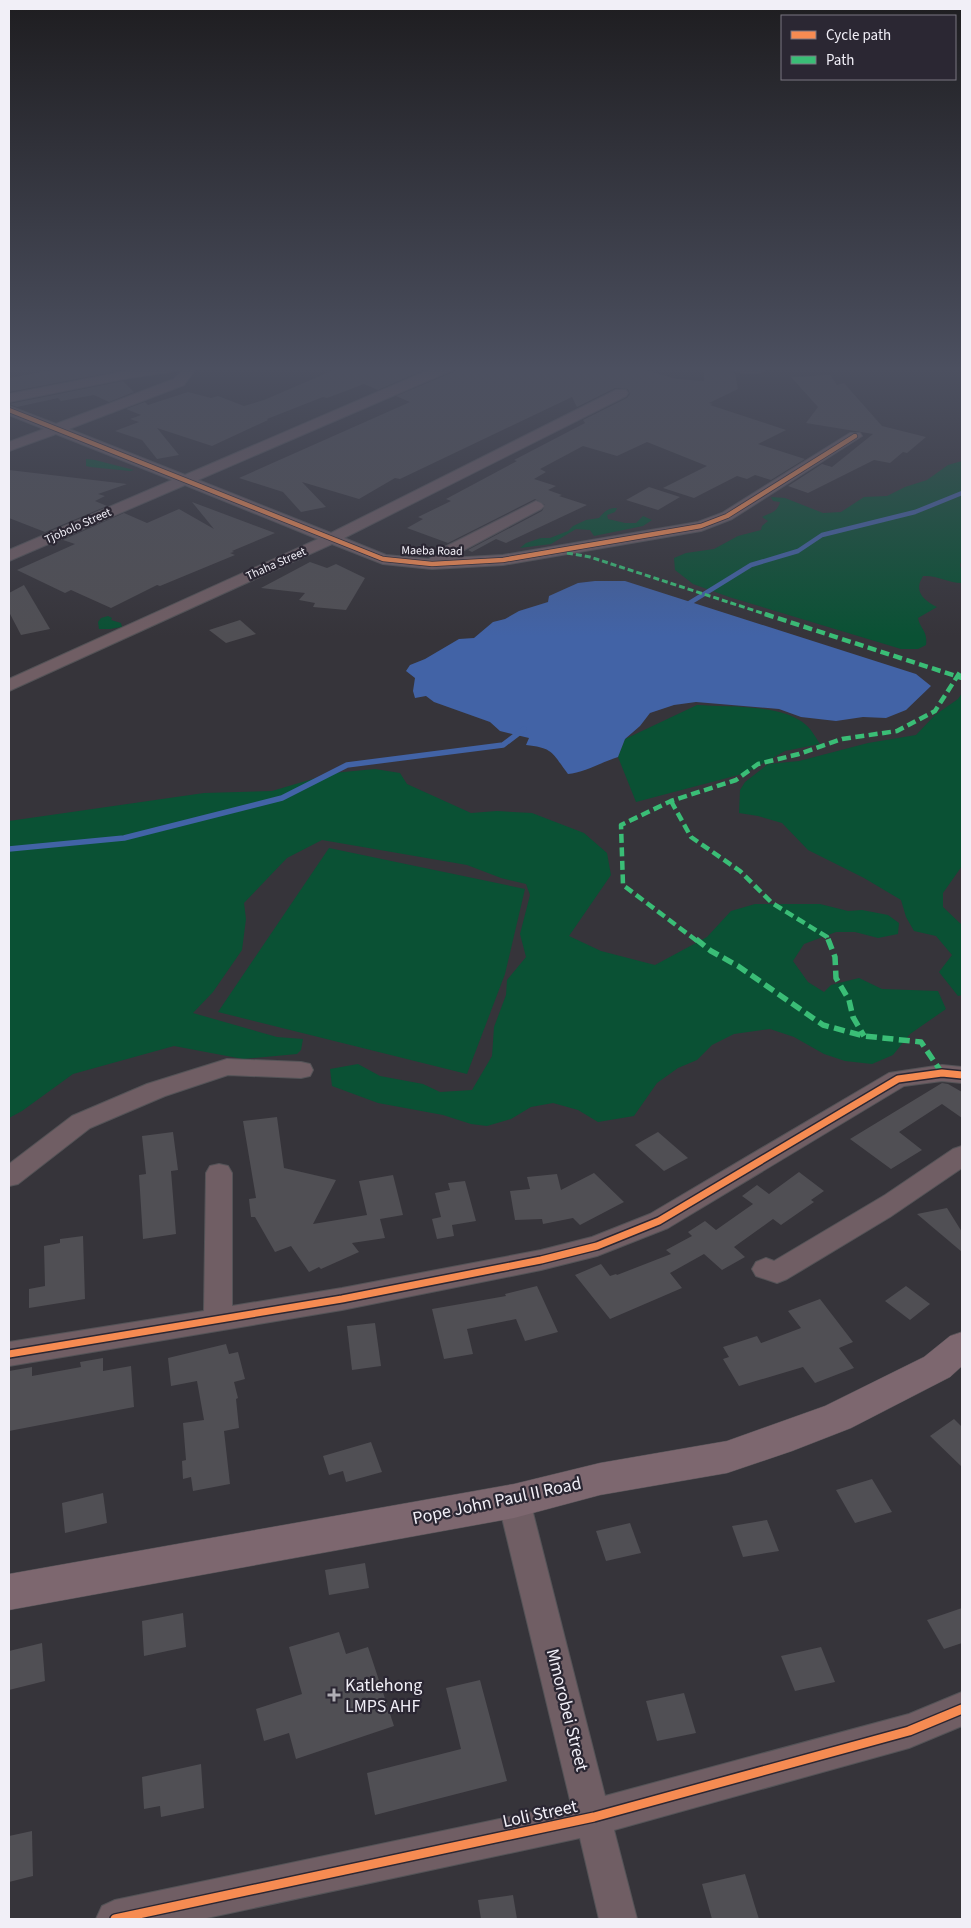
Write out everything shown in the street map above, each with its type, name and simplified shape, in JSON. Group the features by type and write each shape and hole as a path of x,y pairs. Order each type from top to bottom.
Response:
{"main road":[{"name":"Pope John Paul II Road","path":"9,1592 514,1501 600,1479 728,1457 838,1417 937,1367 962,1346"}],"street":[{"name":"Maeba Road","path":"124,456 383,559 432,564 503,560 701,526 727,516 823,456"},
{"name":"Tjobolo Street","path":"9,556 238,456"},
{"name":"Thaha Street","path":"9,686 330,539 495,456"},
{"path":"432,564 447,552 536,506"},
{"path":"9,1177 81,1122 156,1090 227,1067 301,1070"},
{"path":"9,1354 342,1298 541,1260 596,1246 659,1221 898,1079 942,1073 962,1075"},
{"path":"766,1269 777,1272 806,1252 854,1226 932,1178 962,1155"},
{"path":"218,1320 219,1173"},
{"name":"Mmorobei Street","path":"514,1501 618,1919"},
{"name":"Loli Street","path":"116,1919 594,1817 909,1731 962,1709"}],"green space":[{"path":"86,459 134,470 90,467 86,466"},
{"path":"962,461 962,557 960,566 962,570 962,583 923,576 919,587 921,595 937,607 918,618 925,633 926,645 918,649 901,649 729,597 693,584 675,570 674,558 686,553 714,549 738,536 761,530 762,526 768,521 762,517 771,513 779,506 780,502 773,501 771,497 785,498 823,513 841,512 864,497 887,496 905,487 927,480 948,465"},
{"path":"617,508 615,512 607,515 608,519 625,523 636,523 643,516 652,520 643,526 594,536 590,530 576,529 551,544 520,548 526,543 541,538 550,538 568,531 573,526 586,520 599,518 607,510"},
{"path":"108,616 112,618 111,620 121,623 122,627 99,629 98,622 101,618"},
{"path":"962,693 962,830 960,831 962,832 962,866 943,893 943,907 962,925 962,995 958,996 939,972 952,955 936,936 914,931 906,917 901,900 864,878 808,850 782,823 739,813 740,790 745,782 768,764 799,761 868,743 916,735 935,715 958,699"},
{"path":"697,705 754,708 784,713 806,725 820,744 785,751 746,773 636,802 618,757 625,739"},
{"path":"375,769 400,773 407,784 471,813 497,811 532,813 584,833 607,853 611,875 569,936 601,951 655,965 707,937 731,911 755,904 820,904 848,911 862,910 888,915 899,923 898,934 878,938 855,932 836,932 804,944 793,961 808,982 824,992 831,985 859,978 882,989 938,991 946,1009 910,1034 893,1055 872,1064 845,1061 824,1054 794,1037 770,1029 734,1034 712,1045 697,1060 678,1068 657,1083 634,1116 598,1122 578,1110 553,1103 531,1107 511,1119 487,1126 471,1124 443,1115 378,1103 332,1086 330,1069 358,1064 380,1076 423,1084 440,1092 472,1090 492,1056 494,1027 506,995 507,980 526,957 520,934 530,895 526,884 501,878 467,865 322,840 287,858 244,903 246,919 242,950 213,992 193,1013 277,1037 303,1039 301,1050 297,1054 243,1059 174,1046 73,1074 22,1111 9,1118 9,821 204,793 272,791 333,773"},
{"path":"329,848 525,889 505,974 467,1074 218,1012"}],"water":[{"path":"625,581 916,674 931,686 906,710 886,718 863,717 836,721 801,717 779,709 696,702 674,705 650,713 640,726 625,739 618,757 586,770 568,774 552,753 542,748 526,745 529,738 500,731 490,722 434,702 426,696 415,698 413,691 415,678 406,671 410,665 425,659 459,639 474,638 493,622 548,602 549,596 578,583"}],"building":[{"path":"155,456 174,456 157,459"},
{"path":"289,456 448,456 400,479 395,478 359,499 302,482 326,507 301,512 283,492 239,478"},
{"path":"522,456 564,456 540,469 546,472 534,479 556,486 548,490 562,495 559,496 587,505 506,543 496,539 472,552 468,550 542,511 545,505 535,499 448,543 407,528 423,519 418,517 451,501 446,499 517,461 514,460"},
{"path":"682,456 796,456 805,459 771,480 755,475 747,479 737,476 694,498 663,488 707,466"},
{"path":"846,456 898,456 890,463 874,460 808,493 788,486 822,464 832,467"},
{"path":"9,470 127,484 98,494 105,496 95,501 107,506 45,532 9,518"},
{"path":"649,487 680,497 658,510 626,500"},
{"path":"192,502 275,533 230,553 235,555 160,586 157,585 111,608 71,590 65,593 17,570 75,544 63,540 124,513 147,523 179,509 214,529"},
{"path":"310,562 327,568 336,564 365,578 346,610 313,607 315,603 299,600 305,593 261,588"},
{"path":"24,585 50,629 21,635 9,612 9,593"},
{"path":"240,620 256,634 226,643 209,630"},
{"path":"942,1083 948,1084 962,1092 962,1118 942,1104 899,1132 922,1150 891,1169 850,1139"},
{"path":"277,1117 284,1168 336,1180 313,1224 367,1215 359,1181 393,1175 403,1215 380,1219 385,1238 352,1243 359,1252 321,1269 319,1267 309,1272 291,1246 275,1252 255,1217 251,1217 249,1199 256,1198 243,1121"},
{"path":"173,1132 178,1170 171,1171 176,1234 143,1239 139,1175 146,1174 142,1136"},
{"path":"658,1132 688,1158 664,1171 635,1145"},
{"path":"799,1172 824,1191 811,1200 814,1202 781,1225 773,1219 734,1247 745,1257 722,1270 704,1254 670,1273 682,1288 610,1319 575,1275 601,1264 610,1276 617,1275 671,1254 666,1250 692,1236 688,1232 705,1221 716,1230 753,1204 742,1196 757,1185 769,1194"},
{"path":"594,1173 624,1202 580,1225 573,1218 543,1224 542,1219 515,1220 510,1191 530,1189 527,1177 557,1174 561,1190"},
{"path":"465,1181 476,1221 452,1225 454,1236 437,1239 432,1219 441,1217 435,1193 450,1190 448,1183"},
{"path":"947,1208 962,1232 962,1252 917,1214"},
{"path":"83,1236 85,1299 29,1308 29,1289 45,1286 44,1246 60,1243 60,1239"},
{"path":"537,1286 558,1332 525,1341 516,1319 467,1329 473,1354 444,1359 432,1309 506,1296 505,1294"},
{"path":"906,1286 930,1304 910,1320 885,1301"},
{"path":"820,1299 853,1342 839,1348 854,1368 815,1383 803,1367 739,1386 723,1359 729,1357 723,1347 757,1336 761,1343 801,1328 788,1311"},
{"path":"375,1323 381,1366 352,1370 347,1326"},
{"path":"226,1344 229,1354 238,1352 245,1379 234,1382 238,1398 236,1399 239,1428 224,1431 230,1484 193,1491 191,1477 183,1479 182,1461 186,1460 183,1423 204,1420 197,1381 171,1386 168,1358"},
{"path":"103,1358 103,1371 131,1366 134,1407 9,1431 9,1371 32,1367 32,1376 81,1367 80,1362"},
{"path":"954,1419 962,1427 962,1467 930,1436"},
{"path":"371,1442 382,1472 346,1482 343,1471 329,1475 323,1456"},
{"path":"872,1479 892,1512 855,1523 836,1490"},
{"path":"103,1493 107,1523 65,1533 62,1503"},
{"path":"767,1520 779,1551 743,1557 732,1526"},
{"path":"630,1523 641,1553 606,1561 596,1531"},
{"path":"365,1563 369,1588 329,1595 325,1570"},
{"path":"962,1608 962,1643 944,1649 927,1620"},
{"path":"183,1613 186,1647 144,1656 142,1621"},
{"path":"339,1632 346,1654 368,1647 394,1726 296,1759 289,1733 264,1741 256,1709 302,1694 289,1647"},
{"path":"42,1643 45,1681 9,1690 9,1651"},
{"path":"821,1647 835,1682 795,1691 781,1656"},
{"path":"480,1680 507,1781 375,1815 367,1773 461,1749 446,1688"},
{"path":"684,1693 696,1733 657,1741 646,1701"},
{"path":"201,1764 204,1808 161,1817 160,1806 144,1809 142,1777"},
{"path":"32,1831 33,1876 9,1882 9,1836"},
{"path":"745,1874 759,1919 712,1919 702,1884"},
{"path":"513,1895 517,1919 481,1919 478,1900"}],"waterway":[{"path":"683,607 751,565 798,551 822,535 915,512 962,493"},
{"path":"9,849 124,838 282,798 347,765 503,745 524,729"}],"marked path":[{"path":"567,553 590,557 962,678"},
{"path":"942,1073 921,1042 864,1036 823,1025 738,966 711,951 623,885 621,825 671,801 736,780 758,764 799,754 842,739 897,731 935,711 962,669"},
{"path":"671,801 691,837 740,871 772,903 827,937 835,957 836,978 849,1000 853,1017 864,1036"}],"cycle path":[{"path":"124,456 383,559 432,564 503,560 701,526 727,516 823,456"},
{"path":"9,1354 342,1299 541,1260 597,1246 659,1221 898,1079 942,1073 962,1075"},
{"path":"115,1919 594,1817 909,1731 962,1709"}],"place":[{"name":"Katlehong LMPS AHF","path":"334,1695"}]}
